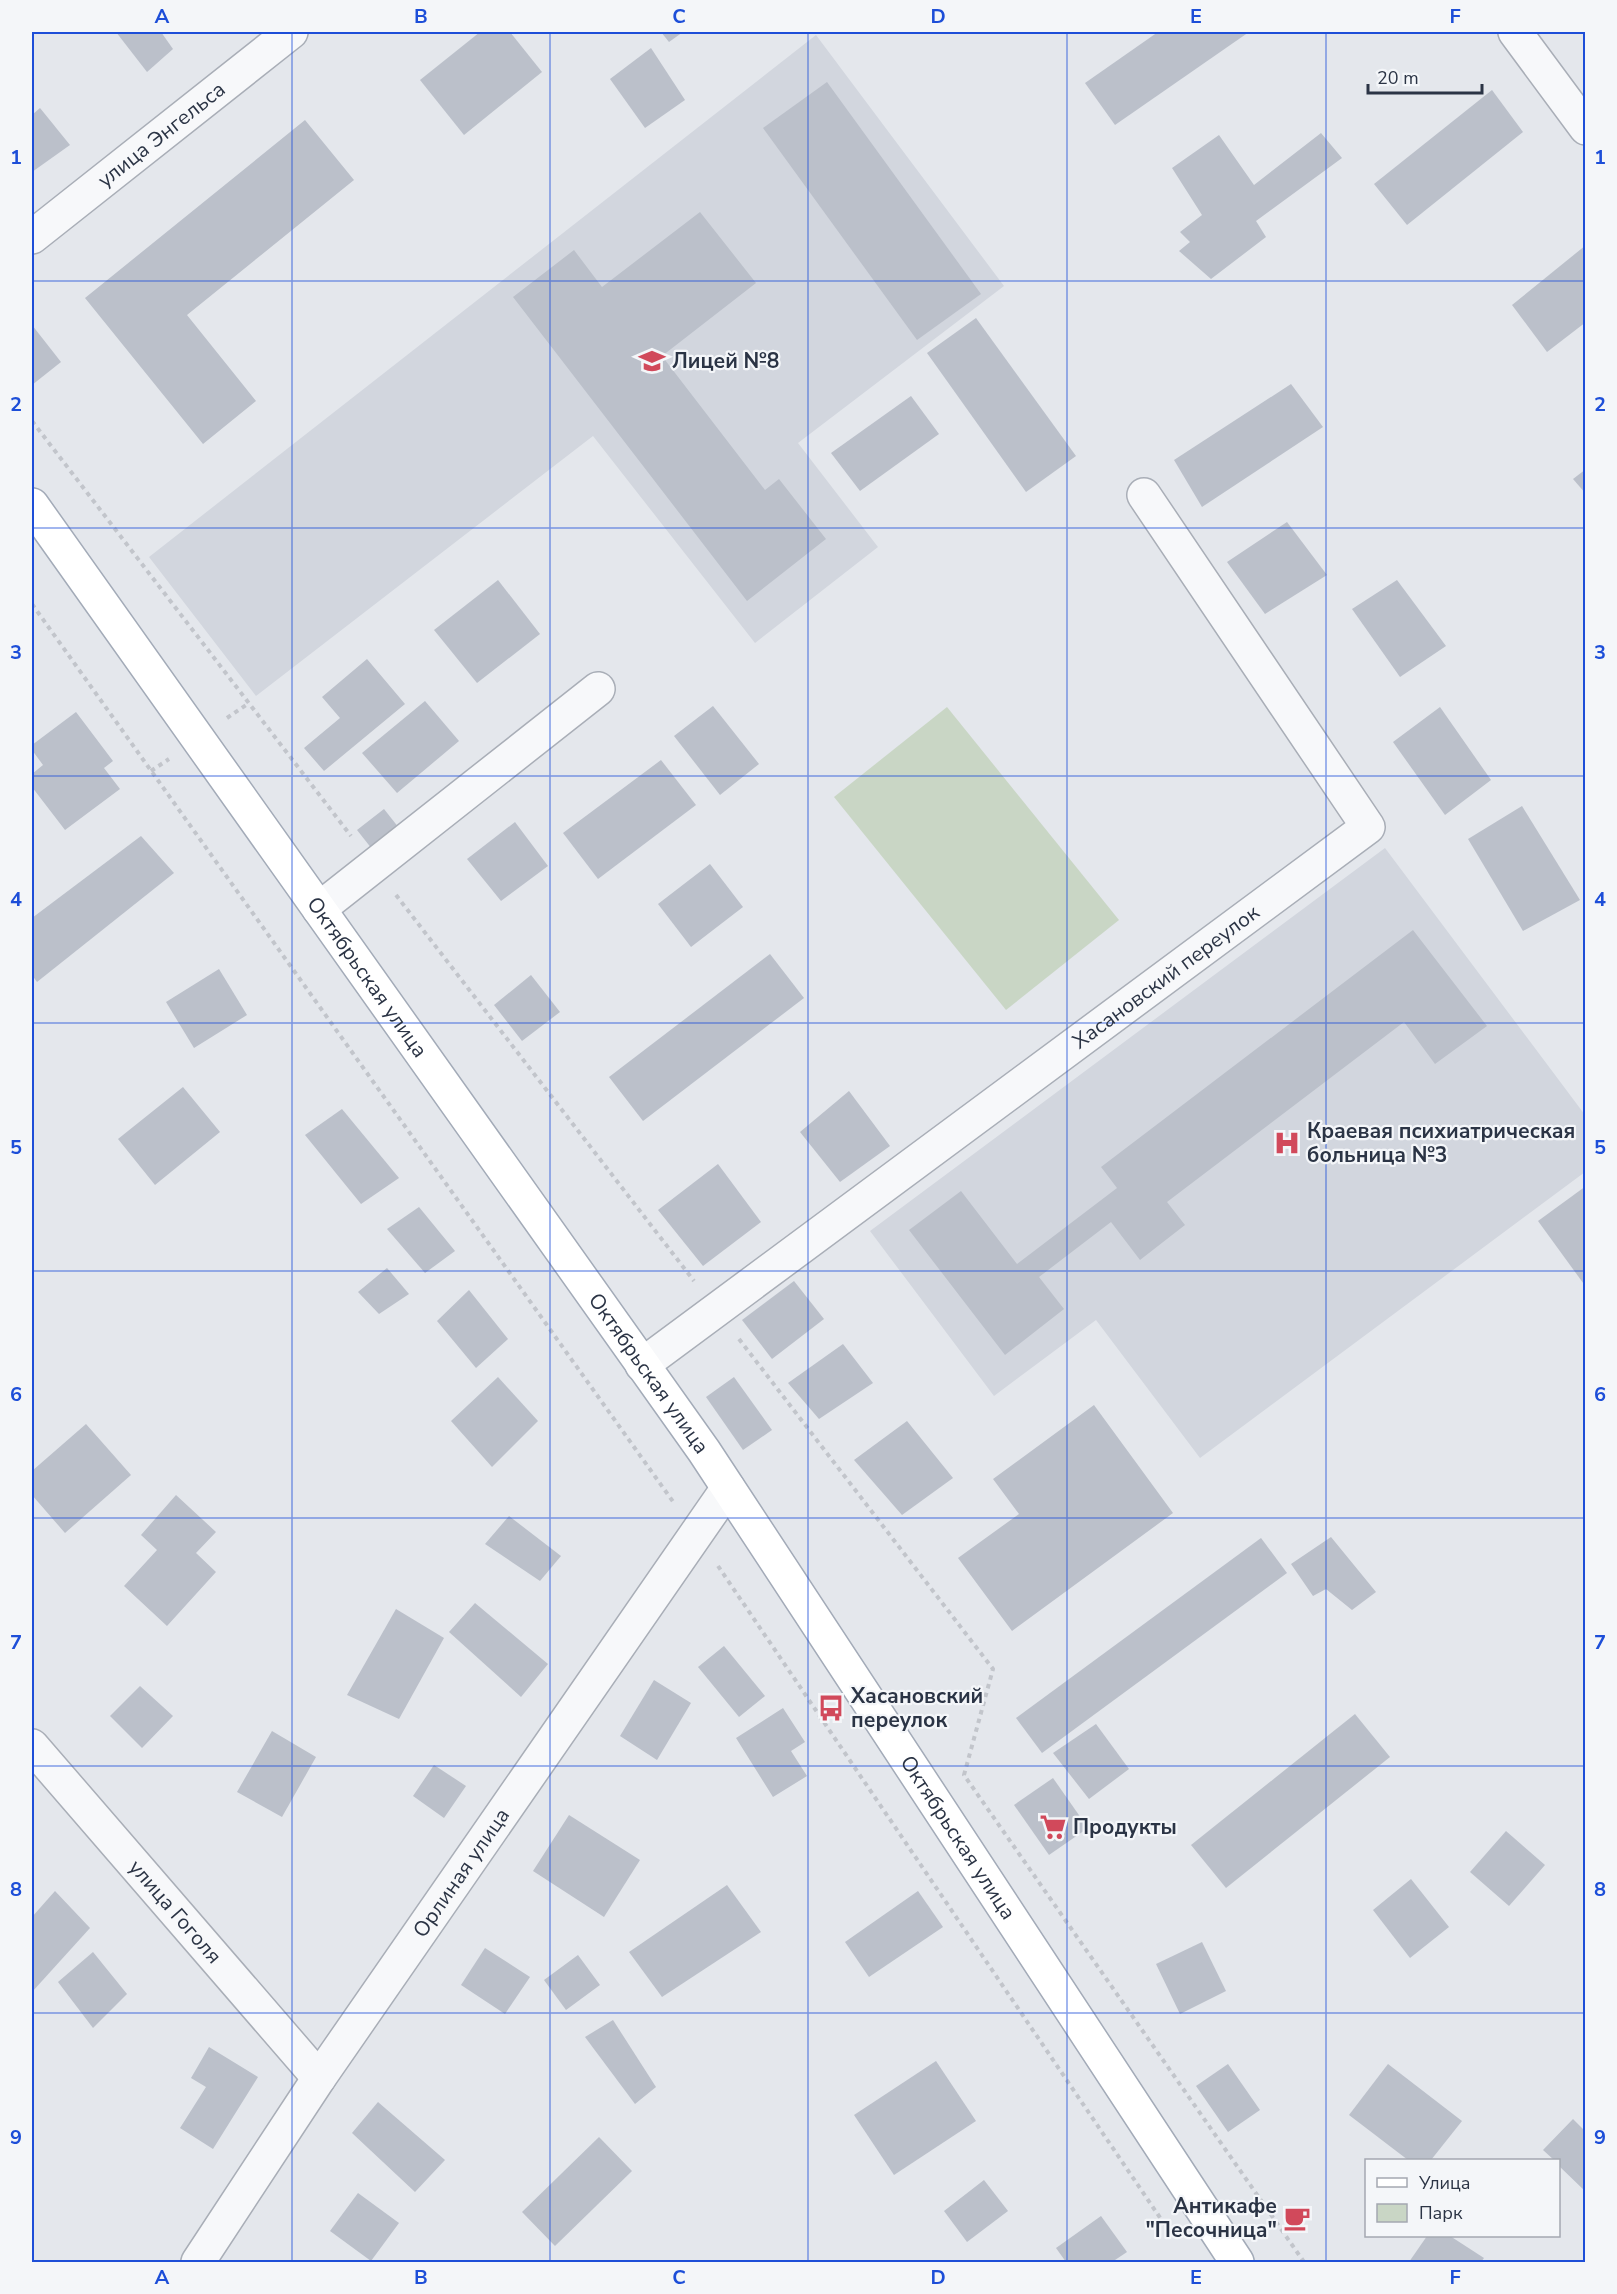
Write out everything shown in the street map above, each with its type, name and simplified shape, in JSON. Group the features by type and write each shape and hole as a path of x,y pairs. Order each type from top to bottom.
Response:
{"main road":[{"name":"Октябрьская улица","path":"32,505 728,1488 1237,2262"}],"street":[{"name":"улица Энгельса","path":"32,237 291,32"},
{"path":"1515,32 1586,128"},
{"name":"Хасановский переулок","path":"642,1365 1368,827 1144,495"},
{"path":"319,909 598,689"},
{"name":"Орлиная улица","path":"198,2262 319,2078 728,1488"},
{"name":"улица Гоголя","path":"32,1746 319,2078"}],"path":[{"path":"32,604 696,1533 1171,2233"}],"shaded area":[{"name":"Лицей №8","path":"816,35 1004,286 798,443 878,547 755,643 593,436 256,696 149,557"},
{"name":"Краевая психиатрическая больница №3","path":"1385,848 1585,1115 1585,1172 1200,1458 1096,1320 994,1396 870,1231"}],"green space":[{"path":"947,707 1119,920 1006,1010 834,797"}],"building":[{"path":"116,32 161,32 173,49 147,72"},
{"path":"480,32 510,32 542,72 464,135 420,80"},
{"path":"661,32 683,32 669,42"},
{"path":"1158,32 1249,32 1115,125 1085,83"},
{"path":"651,48 685,100 645,128 610,79"},
{"path":"827,82 981,294 917,340 763,128"},
{"path":"1492,90 1523,132 1407,225 1374,184"},
{"path":"40,108 70,145 32,172 32,115"},
{"path":"305,120 354,180 187,315 256,401 203,444 85,298"},
{"path":"1321,133 1342,158 1256,221 1266,237 1211,279 1179,251 1190,242 1180,232 1202,215 1172,168 1219,135 1254,185"},
{"path":"700,212 756,283 662,356 765,490 779,479 826,539 747,601 513,297 574,250 602,287"},
{"path":"1586,245 1586,322 1547,352 1512,305"},
{"path":"976,318 1076,456 1026,492 927,353"},
{"path":"32,325 61,362 32,385"},
{"path":"1291,384 1323,427 1202,507 1174,460"},
{"path":"911,396 939,434 860,491 831,453"},
{"path":"1586,469 1586,494 1573,479"},
{"path":"1287,522 1327,575 1265,614 1227,562"},
{"path":"498,580 540,634 477,683 434,630"},
{"path":"1397,580 1446,646 1400,677 1352,609"},
{"path":"367,659 405,704 324,771 304,748 340,718 322,697"},
{"path":"425,701 459,741 397,793 362,753"},
{"path":"713,706 759,764 720,795 674,736"},
{"path":"1440,707 1491,780 1445,815 1393,742"},
{"path":"76,712 113,761 104,768 120,789 65,830 32,787 32,774 43,765 32,750 32,745"},
{"path":"661,760 696,805 598,879 563,833"},
{"path":"1522,806 1580,900 1523,931 1468,839"},
{"path":"384,809 399,828 372,849 357,830"},
{"path":"515,822 548,866 501,901 467,859"},
{"path":"141,836 174,873 37,982 32,975 32,918"},
{"path":"710,864 743,907 691,947 658,904"},
{"path":"1413,930 1487,1026 1435,1064 1404,1022 1167,1202 1185,1225 1140,1260 1111,1222 1039,1277 1064,1309 1005,1355 909,1230 961,1191 1017,1264 1117,1188 1101,1167"},
{"path":"770,954 804,998 643,1121 609,1077"},
{"path":"219,969 247,1015 194,1048 166,1002"},
{"path":"531,975 560,1012 522,1041 494,1005"},
{"path":"183,1087 220,1132 155,1185 118,1139"},
{"path":"849,1091 890,1146 840,1182 800,1132"},
{"path":"342,1109 399,1178 361,1204 305,1135"},
{"path":"718,1164 761,1222 703,1266 658,1210"},
{"path":"1586,1186 1586,1287 1538,1221"},
{"path":"419,1207 455,1251 425,1273 387,1229"},
{"path":"387,1268 409,1294 379,1314 358,1292"},
{"path":"794,1281 824,1319 772,1359 742,1320"},
{"path":"469,1290 508,1339 476,1368 437,1321"},
{"path":"843,1344 873,1383 819,1419 788,1383"},
{"path":"498,1377 538,1421 492,1467 451,1421"},
{"path":"734,1377 772,1430 743,1450 706,1397"},
{"path":"1094,1405 1173,1513 1012,1631 958,1558 1019,1514 993,1479"},
{"path":"907,1421 953,1478 902,1515 854,1460"},
{"path":"86,1424 131,1475 65,1533 32,1495 32,1471"},
{"path":"176,1495 216,1532 196,1553 216,1572 167,1626 124,1586 157,1550 141,1535"},
{"path":"509,1516 561,1556 540,1581 485,1544"},
{"path":"1331,1537 1376,1592 1352,1610 1326,1589 1313,1596 1291,1564"},
{"path":"1261,1538 1287,1573 1042,1753 1016,1718"},
{"path":"475,1603 548,1664 521,1697 449,1632"},
{"path":"396,1609 444,1638 399,1719 347,1695"},
{"path":"724,1646 765,1696 739,1717 698,1667"},
{"path":"654,1680 691,1703 657,1760 620,1736"},
{"path":"140,1686 173,1716 142,1748 110,1716"},
{"path":"783,1708 805,1742 791,1751 807,1776 773,1797 736,1738"},
{"path":"1355,1714 1390,1757 1226,1888 1191,1845"},
{"path":"1096,1724 1129,1769 1089,1799 1053,1753"},
{"path":"272,1731 316,1757 282,1817 237,1792"},
{"path":"434,1765 466,1786 444,1818 413,1796"},
{"path":"1053,1778 1088,1828 1049,1855 1014,1805"},
{"path":"569,1815 640,1860 604,1917 533,1871"},
{"path":"1506,1831 1545,1865 1509,1906 1470,1872"},
{"path":"1411,1879 1449,1927 1410,1958 1373,1910"},
{"path":"727,1885 761,1932 662,1997 629,1952"},
{"path":"55,1891 90,1928 32,1992 32,1917"},
{"path":"918,1891 943,1927 869,1977 845,1942"},
{"path":"1202,1942 1226,1991 1180,2014 1156,1964"},
{"path":"485,1948 530,1977 505,2014 461,1985"},
{"path":"93,1952 127,1994 93,2028 58,1982"},
{"path":"578,1955 600,1985 566,2010 544,1980"},
{"path":"613,2020 656,2087 635,2104 585,2037"},
{"path":"209,2047 258,2077 213,2149 180,2128 206,2087 191,2078"},
{"path":"936,2061 976,2121 894,2175 854,2115"},
{"path":"1228,2064 1260,2110 1228,2132 1196,2086"},
{"path":"1388,2064 1462,2121 1432,2159 1407,2159 1349,2115"},
{"path":"378,2102 445,2160 415,2192 352,2133"},
{"path":"1573,2119 1586,2132 1586,2192 1560,2167 1560,2159 1553,2159 1543,2150"},
{"path":"599,2137 632,2171 555,2246 522,2212"},
{"path":"984,2180 1008,2211 967,2242 944,2211"},
{"path":"358,2193 399,2223 371,2261 330,2231"},
{"path":"1101,2216 1127,2252 1112,2262 1066,2262 1056,2248"},
{"path":"1426,2237 1452,2237 1484,2258 1481,2262 1409,2262"}],"place":[{"name":"Лицей №8","path":"652,361"},
{"name":"Краевая психиатрическая больница №3","path":"1287,1143"},
{"name":"Хасановский переулок","path":"831,1708"},
{"name":"Продукты","path":"1053,1827"},
{"name":"Антикафе \"Песочница\"","path":"1297,2218"}]}
